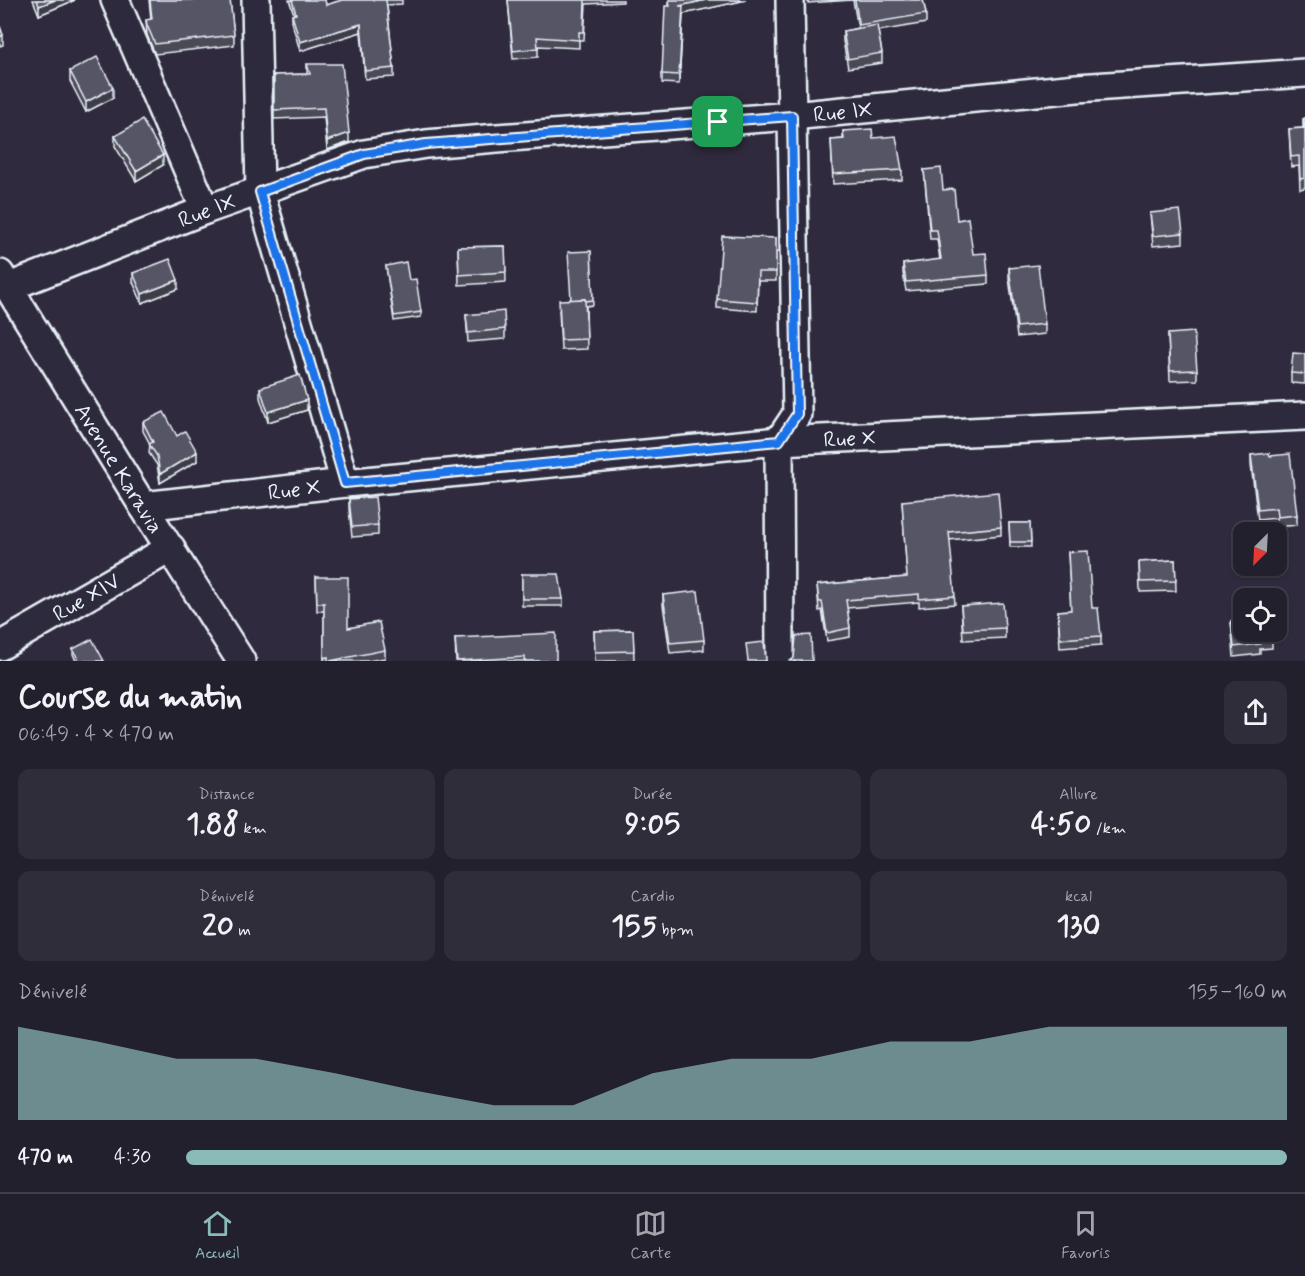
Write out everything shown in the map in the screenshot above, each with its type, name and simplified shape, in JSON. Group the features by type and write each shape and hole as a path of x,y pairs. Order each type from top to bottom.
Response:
{"street":[{"path":"115,0 205,210"},
{"path":"256,0 260,192 345,483"},
{"path":"780,661 779,441 797,414 790,0"},
{"name":"Rue IX","path":"7,298 205,210 364,154 426,144 792,116 1077,88 1305,73"},
{"name":"Avenue Karavia","path":"7,298 171,548 241,661"},
{"name":"Rue X","path":"143,506 345,483 779,441 1305,416"},
{"name":"Rue XIV","path":"0,646 171,548"}],"building":[{"path":"37,0 55,0 39,6"},
{"path":"150,0 230,0 234,35 155,44 146,20 152,19"},
{"path":"292,0 325,0 326,5 342,0 386,0 394,68 365,71 361,24 300,42 292,15 296,14"},
{"path":"508,0 585,0 584,32 579,32 579,40 537,37 538,48 513,51"},
{"path":"669,0 706,0 679,6 683,6 679,75 662,74 665,6 670,6"},
{"path":"855,0 923,0 926,14 859,25"},
{"path":"877,25 882,53 848,59 843,31"},
{"path":"97,57 113,88 86,102 70,71"},
{"path":"307,64 342,64 349,133 327,141 324,108 274,110 274,75 310,74"},
{"path":"1305,118 1305,178 1300,179 1299,156 1291,157 1289,129 1304,128 1303,119"},
{"path":"142,120 163,155 136,171 115,136"},
{"path":"872,129 873,138 896,136 902,170 833,174 831,140 844,139 843,131"},
{"path":"941,168 943,190 954,189 957,220 968,218 973,254 986,253 988,275 906,282 903,264 941,259 937,230 930,230 924,170"},
{"path":"1180,210 1183,233 1153,236 1150,213"},
{"path":"722,236 776,238 776,272 758,272 757,302 717,299"},
{"path":"505,246 506,272 459,275 458,247"},
{"path":"591,251 593,300 571,300 568,252"},
{"path":"170,259 178,280 142,294 133,273"},
{"path":"406,262 409,280 416,279 421,312 394,316 386,266"},
{"path":"1038,265 1045,324 1017,327 1009,268"},
{"path":"585,299 587,339 561,340 559,300"},
{"path":"504,311 505,329 468,333 466,315"},
{"path":"1194,332 1197,370 1170,371 1168,334"},
{"path":"1293,353 1305,354 1305,374 1291,373"},
{"path":"300,375 307,400 268,412 260,388"},
{"path":"164,412 177,436 185,431 197,452 160,474 157,456 149,444 153,442 143,422"},
{"path":"1269,453 1270,456 1290,454 1297,515 1277,517 1276,508 1258,510 1251,455"},
{"path":"998,492 1001,527 949,532 955,596 919,599 919,594 846,600 850,628 827,633 817,585 907,577 902,501"},
{"path":"375,497 378,525 352,527 349,499"},
{"path":"1009,523 1030,523 1031,542 1010,542"},
{"path":"1088,551 1092,608 1098,608 1101,636 1060,639 1058,611 1071,610 1068,552"},
{"path":"1175,560 1176,581 1140,582 1139,562"},
{"path":"522,574 559,574 563,599 522,599"},
{"path":"316,577 348,577 348,628 379,622 385,650 330,661 328,657 324,658 324,603 317,603"},
{"path":"698,591 704,640 670,643 663,595"},
{"path":"1003,603 1005,628 963,630 961,606"},
{"path":"633,630 634,651 595,652 594,631"},
{"path":"556,633 556,661 525,661 525,657 457,661 455,638"},
{"path":"811,635 812,661 790,661 794,658 796,636"},
{"path":"92,639 104,661 79,661 73,649"},
{"path":"764,642 766,661 748,661 746,644"},
{"path":"1233,642 1260,642 1260,644 1234,647"}],"route":[{"path":"792,116 797,414 779,441 345,483 260,192 364,154 426,144 718,122 792,116"}]}
